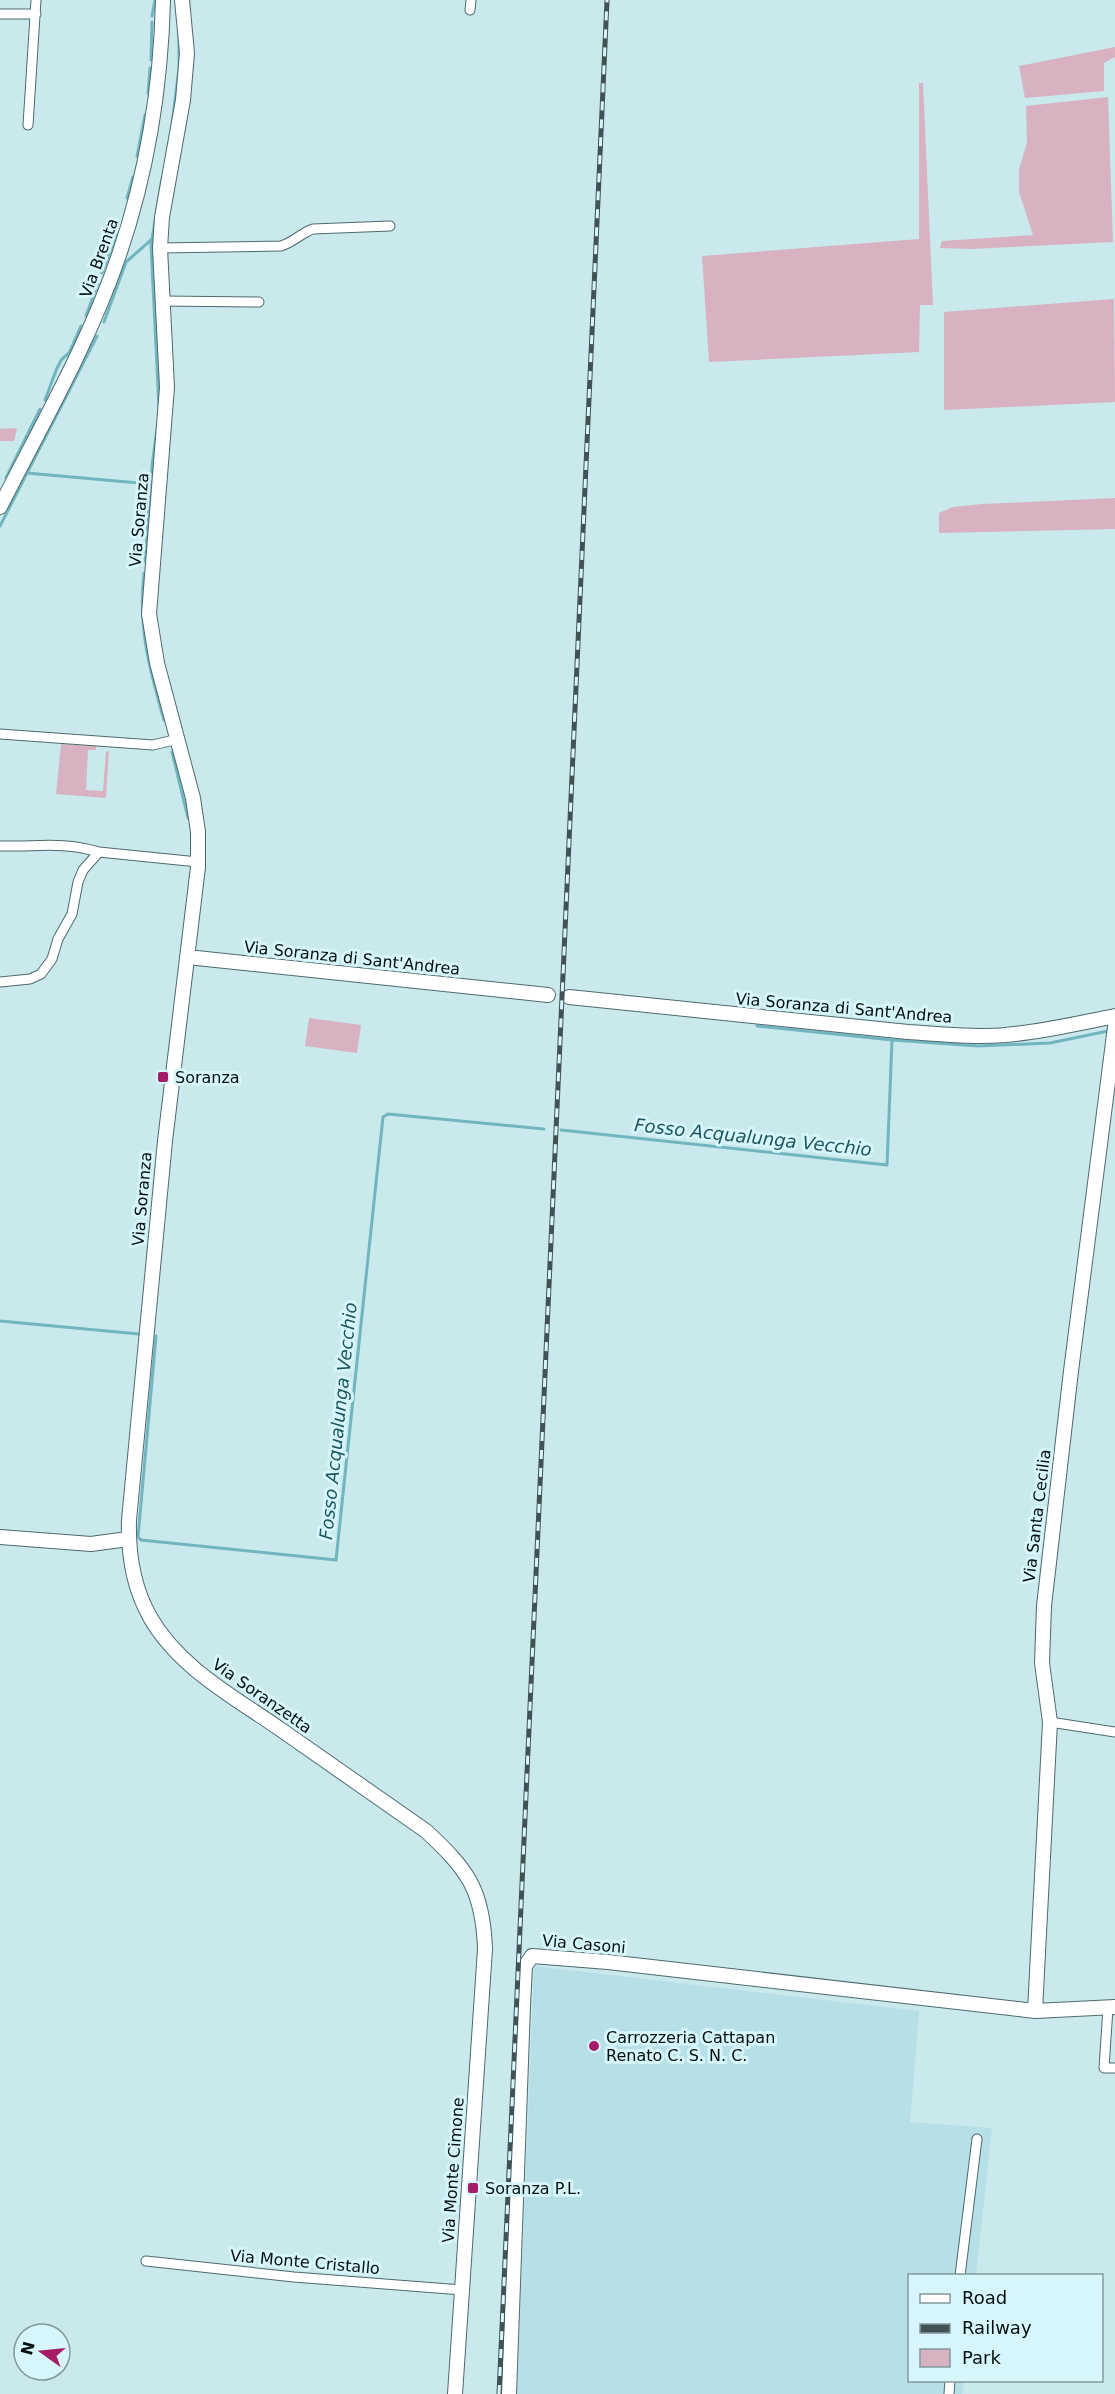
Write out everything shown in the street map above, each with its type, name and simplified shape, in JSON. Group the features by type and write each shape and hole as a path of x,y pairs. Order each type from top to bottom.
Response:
{"main road":[{"name":"Via Brenta","path":"0,507 88,333 119,255 138,190 151,132 161,47 163,0"},
{"name":"Via Soranza","path":"128,1539 165,1141 198,862 196,815 157,663 149,614 167,387 160,248 162,217 183,100 187,53 182,0"},
{"name":"Via Soranza di Sant'Andrea","path":"187,957 548,995"},
{"name":"Via Soranza di Sant'Andrea","path":"569,997 897,1031 959,1035 1030,1033 1115,1016"},
{"name":"Via Santa Cecilia","path":"1035,2011 1050,1722 1042,1663 1044,1606 1115,1016"},
{"path":"0,1537 91,1544 128,1539"},
{"name":"Via Soranzetta","path":"128,1539 133,1575 140,1596 164,1638 189,1664 426,1831 455,1858 469,1878 480,1901 485,1949"},
{"name":"Via Monte Cimone","path":"454,2394 485,1949"},
{"name":"Via Casoni","path":"509,2394 525,1966 532,1956 632,1964 1035,2011"},
{"path":"1035,2011 1112,2008"}],"street":[{"path":"28,125 36,0"},
{"path":"0,14 36,14"},
{"path":"160,248 281,246 289,244 304,232 313,229 390,226"},
{"path":"162,301 259,302"},
{"path":"0,734 153,745 178,739"},
{"path":"0,846 34,847 62,844 99,852 198,862"},
{"path":"0,982 30,980 41,974 52,959 58,939 72,914 78,882 83,870 99,852"},
{"path":"1050,1722 1115,1732"},
{"path":"1112,2008 1104,2068 1115,2068"},
{"path":"960,2274 977,2139"},
{"name":"Via Monte Cristallo","path":"146,2261 294,2277 462,2290"}],"shaded area":[{"path":"534,1966 919,2011 910,2122 992,2128 976,2274 908,2274 908,2382 964,2382 962,2394 517,2394"}],"green space":[{"path":"1115,47 1115,57 1104,63 1104,91 1025,98 1019,66"},
{"path":"919,83 923,83 933,305 920,305 919,352 709,362 702,256 919,239"},
{"path":"1108,97 1113,242 971,249 940,248 942,241 1033,235 1019,192 1019,169 1027,143 1026,106"},
{"path":"1114,299 1115,402 944,410 944,312"},
{"path":"17,428 14,441 0,441 0,429"},
{"path":"1115,498 1115,529 939,533 939,513 953,507"},
{"path":"61,744 96,746 96,750 88,750 86,790 103,791 106,752 109,751 106,798 56,794"},
{"path":"309,1018 361,1025 357,1053 305,1046"}],"waterway":[{"path":"152,16 155,0"},
{"path":"151,60 152,22"},
{"path":"172,125 179,68 179,36"},
{"path":"148,93 150,68"},
{"path":"137,156 145,115"},
{"path":"127,198 133,177"},
{"path":"159,407 151,245 162,178"},
{"path":"102,273 117,233"},
{"path":"104,322 126,262 151,240"},
{"path":"86,316 98,283"},
{"path":"45,400 57,368 69,353 81,326"},
{"path":"0,526 97,336"},
{"path":"6,478 40,409"},
{"path":"145,561 157,429"},
{"path":"27,473 150,484"},
{"path":"144,573 142,611 146,647 164,720"},
{"path":"172,752 188,818"},
{"name":"Fosso Acqualunga Vecchio","path":"757,1026 978,1046 1050,1043 1108,1031"},
{"name":"Fosso Acqualunga Vecchio","path":"561,1130 887,1165 892,1040"},
{"name":"Fosso Acqualunga Vecchio","path":"156,1336 138,1537 141,1540 336,1560 383,1117 388,1114 544,1129"},
{"name":"Fosso Acqualunga Vecchio","path":"0,1321 139,1334"}],"railway":[{"path":"499,2394 607,0"}],"place":[{"name":"Soranza","path":"163,1077"},
{"name":"Carrozzeria Cattapan Renato C. S. N. C.","path":"594,2046"},
{"name":"Soranza P.L.","path":"473,2188"}]}
